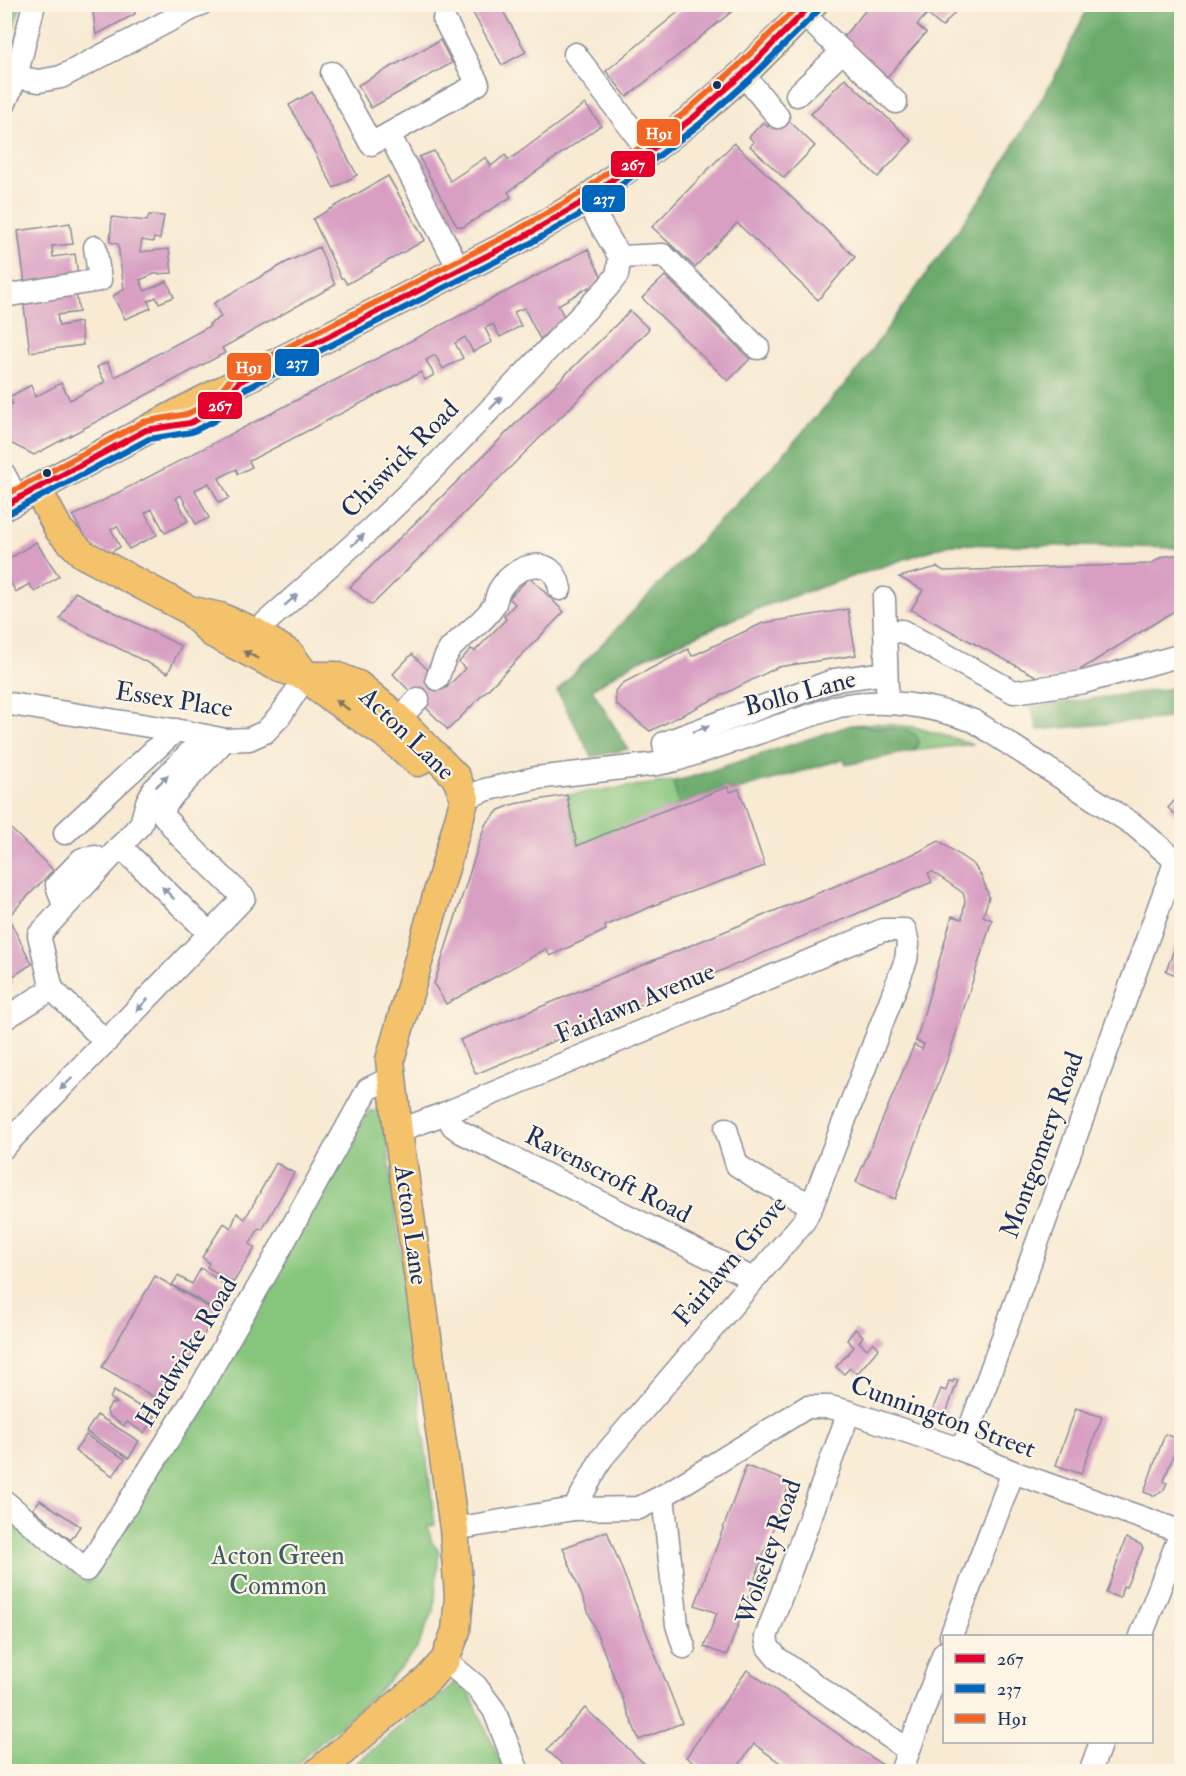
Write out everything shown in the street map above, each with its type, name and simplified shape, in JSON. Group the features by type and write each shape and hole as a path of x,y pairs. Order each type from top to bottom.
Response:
{"main road":[{"path":"16,492 146,430 190,423 210,413 221,405 239,382 518,240 586,200 694,117 743,74 809,10"},
{"name":"Acton Lane","path":"16,492 83,554 189,610 220,617 255,632 290,654 306,676 324,693 414,745 455,787 390,1060 454,1529 459,1596 456,1631 436,1669"},
{"name":"Acton Lane","path":"189,610 212,633 226,642 280,668 306,676 336,676 408,709 414,745"},
{"path":"318,1772 436,1669"}],"street":[{"path":"4,105 16,77 34,4"},
{"path":"16,77 39,81 61,77 201,4"},
{"path":"809,10 842,52 896,102"},
{"path":"332,73 371,144 478,84 444,19"},
{"path":"797,95 842,52"},
{"path":"575,54 649,152"},
{"path":"743,74 778,117"},
{"path":"389,134 460,270"},
{"path":"586,200 620,257 663,255 758,348"},
{"path":"4,296 99,280 95,247"},
{"name":"Chiswick Road","path":"255,632 372,528 424,478 607,288 617,275 620,257"},
{"path":"437,679 448,651 494,606 499,590 527,566 541,565 551,571 558,580 560,589"},
{"path":"884,599 887,702"},
{"path":"886,632 902,631 1014,692 1084,682 1182,655"},
{"path":"667,762 664,742 835,680 886,673"},
{"name":"Essex Place","path":"4,703 215,738 249,739 265,732 280,716 306,676"},
{"name":"Bollo Lane","path":"455,787 485,790 536,778 667,762 838,706 864,702 917,705 946,711 974,721 1134,825 1179,863"},
{"path":"65,833 176,730"},
{"path":"4,1147 244,898 180,836 164,816 165,806 172,795 215,738"},
{"path":"141,824 147,802 154,789 215,738"},
{"path":"106,1042 52,989 39,935 141,824 164,816"},
{"path":"120,846 210,934"},
{"path":"64,906 57,885 82,859 95,857 105,863"},
{"name":"Montgomery Road","path":"962,1450 1179,863"},
{"name":"Fairlawn Avenue","path":"398,1131 883,930 894,928"},
{"name":"Fairlawn Grove","path":"574,1509 602,1458 804,1221 906,960 908,944 905,930 894,928"},
{"path":"4,1019 52,989"},
{"name":"Hardwicke Road","path":"4,1501 86,1570 198,1392 368,1089 393,1077"},
{"name":"Ravenscroft Road","path":"446,1113 453,1126 460,1132 753,1279"},
{"path":"726,1129 738,1165 760,1180 812,1205"},
{"name":"Cunnington Street","path":"454,1529 574,1509 639,1508 663,1496 807,1407 830,1407 962,1450 1013,1472 1181,1531"},
{"name":"Wolseley Road","path":"849,1412 766,1637 768,1647 777,1658 908,1750"},
{"path":"951,1635 1013,1472"},
{"path":"663,1496 677,1625 684,1647"},
{"path":"1141,1635 1181,1531"},
{"path":"901,1772 943,1658"},
{"path":"436,1669 476,1686 494,1710 519,1772"},
{"path":"1090,1772 1101,1743"}],"green space":[{"path":"4,5 21,5 5,53"},
{"path":"1089,5 1181,5 1181,548 950,544 764,606 635,662 592,689 628,749 592,757 557,691 776,462 856,372 988,188 1053,80"},
{"path":"1181,687 1181,717 1038,730 1031,707"},
{"path":"875,723 914,727 973,744 913,751 918,747 896,729 851,725"},
{"path":"851,725 907,730 916,735 919,742 913,751 846,765 844,759 730,792 728,787 679,805 673,781"},
{"path":"673,781 679,805 577,846 567,795"},
{"name":"Acton Green Common","path":"369,1111 383,1111 435,1525 428,1527 432,1543 439,1551 434,1610 416,1650 381,1689 289,1771 5,1771 4,1512 88,1583 221,1365"},
{"path":"457,1679 470,1694 505,1771 346,1772 408,1719 445,1692"}],"building":[{"path":"92,4 134,4 135,14 96,35"},
{"path":"468,4 499,4 526,52 502,65"},
{"path":"688,4 733,4 736,8 627,97 606,71"},
{"path":"871,4 962,4 942,27 927,14 917,25 926,33 887,77 842,38"},
{"path":"440,40 452,63 371,108 358,85"},
{"path":"845,78 912,141 878,177 811,114"},
{"path":"312,92 357,175 334,188 289,105"},
{"path":"585,104 601,125 508,192 511,197 463,227 457,226 419,157 434,151 450,181 486,157 491,166 505,155 509,160"},
{"path":"781,113 815,146 784,178 750,146 754,142 749,137 763,122 768,127"},
{"path":"734,143 855,257 818,300 737,223 695,267 652,227"},
{"path":"388,176 425,240 347,284 341,278 313,219"},
{"path":"149,215 164,216 160,239 154,238 153,242 142,240 140,252 169,249 172,273 154,274 140,280 145,291 167,281 174,297 159,303 156,297 148,301 151,308 125,319 113,296 124,289 118,244 110,242 112,217 147,221"},
{"path":"70,223 73,244 52,246 53,257 75,254 78,276 25,284 18,231"},
{"path":"319,247 335,285 222,348 225,353 34,455 12,444 5,433 4,408 13,404 9,397 31,385 35,397 61,383 70,400 105,382 97,367 107,362 115,377 210,326 209,324 221,317 214,303 287,262"},
{"path":"588,249 601,276 590,292 589,287 558,305 565,318 540,339 524,308 514,312 521,326 500,337 493,324 485,328 492,342 473,352 465,337 455,343 463,358 443,369 435,355 426,360 434,375 425,380 421,372 249,461 252,467 238,474 236,469 219,478 229,498 219,503 209,483 195,490 209,518 196,524 181,495 176,498 188,521 165,533 152,509 145,513 157,535 129,549 117,526 111,529 120,547 108,554 87,541 73,516"},
{"path":"665,276 750,359 728,381 642,298"},
{"path":"76,291 79,312 57,315 59,326 80,322 83,345 30,352 23,299"},
{"path":"630,311 649,329 372,605 350,587"},
{"path":"36,542 59,576 35,592 29,584 16,592 4,571 4,562"},
{"path":"1174,555 1182,557 1182,606 1064,680 1043,680 911,610 923,590 899,577 937,567 944,571 1151,564 1162,557"},
{"path":"530,577 564,612 448,730 393,674 412,654 446,688 465,669 459,662 471,649 475,651 506,619 504,616 515,604 509,598"},
{"path":"75,592 181,646 168,673 60,619"},
{"path":"848,609 856,655 778,667 650,731 616,704 615,691 623,683 688,649 692,656 763,623"},
{"path":"728,787 730,792 739,789 765,866 667,900 605,926 606,930 550,956 546,949 446,1004 434,984 485,825 499,810 514,804 567,795 577,846 630,823"},
{"path":"1182,792 1182,820 1168,808"},
{"path":"8,826 53,870 8,917 32,964 10,978 13,982 4,988 4,830"},
{"path":"939,841 974,865 982,877 989,897 983,916 992,920 949,1055 895,1199 856,1182 914,1045 922,1049 924,1044 916,1041 952,916 962,919 965,900 963,893 933,872 928,873 932,882 476,1074 460,1040 918,852"},
{"path":"1182,928 1182,980 1166,971"},
{"path":"276,1163 294,1173 262,1230 259,1228 250,1244 255,1248 233,1283 207,1267 209,1263 202,1257 224,1223 231,1228 237,1213 245,1219"},
{"path":"201,1268 229,1288 216,1310 172,1285 178,1276 192,1284"},
{"path":"155,1276 217,1312 164,1403 102,1367"},
{"path":"855,1329 863,1336 859,1342 867,1349 873,1342 879,1348 857,1374 850,1368 844,1374 836,1367 854,1347 847,1340"},
{"path":"954,1379 958,1380 945,1416 932,1411 941,1389 946,1391 949,1381 953,1382"},
{"path":"114,1391 155,1416 144,1433 127,1422 124,1426 108,1415 107,1410 111,1404 117,1403 110,1398"},
{"path":"1076,1408 1102,1417 1081,1474 1056,1465"},
{"path":"97,1415 139,1441 129,1458 86,1432"},
{"path":"1165,1434 1179,1440 1164,1481 1167,1483 1163,1491 1154,1496 1144,1492"},
{"path":"86,1435 125,1459 113,1476 75,1451"},
{"path":"746,1466 790,1482 727,1655 704,1647 717,1613 695,1605"},
{"path":"40,1500 80,1526 71,1540 33,1509"},
{"path":"607,1531 682,1723 639,1740 563,1548"},
{"path":"1126,1538 1140,1544 1143,1548 1126,1587 1123,1586 1120,1598 1106,1593"},
{"path":"747,1670 885,1767 882,1772 793,1772 754,1744 734,1772 708,1772 686,1757"},
{"path":"585,1708 653,1772 571,1772 547,1750"}],"transit line":[{"name":"H91","path":"4,496 143,422 187,414 205,405 215,398 235,374 514,232 581,193 688,110 737,67 800,4"},
{"name":"267","path":"4,506 146,430 190,423 210,413 221,405 239,382 518,240 586,200 694,117 743,74 812,4"},
{"name":"237","path":"8,514 149,439 192,432 214,421 228,411 245,389 522,248 591,208 700,124 749,80 819,10"}]}
